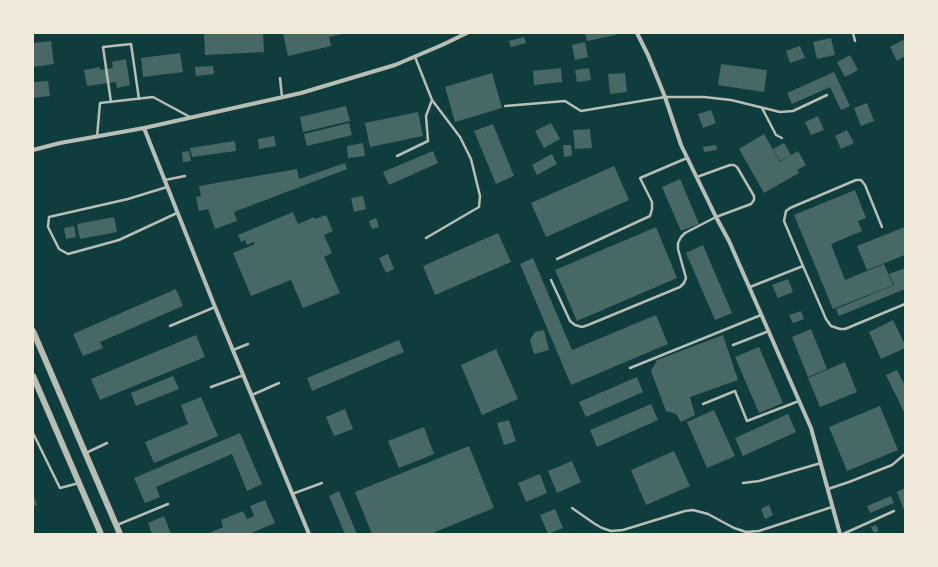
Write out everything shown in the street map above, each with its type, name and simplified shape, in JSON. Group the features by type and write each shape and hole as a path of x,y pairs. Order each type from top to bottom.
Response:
{"street":[{"path":"33,150 144,128 282,97 353,78 415,57 467,33"},
{"path":"637,33 648,55 665,97 681,145 696,178 729,241 811,428 832,507 841,534"},
{"path":"144,128 215,308 309,534"},
{"path":"33,331 120,534"},
{"path":"33,376 101,534"}],"lane":[{"path":"853,33 855,41"},
{"path":"111,102 103,48 131,44 139,99"},
{"path":"415,57 432,100 460,137 471,160 480,196 479,207 426,238"},
{"path":"280,78 282,97"},
{"path":"505,106 565,101 580,111 665,97 718,98 780,112 793,111 827,95"},
{"path":"97,137 100,103 153,97 190,117"},
{"path":"397,156 428,141 426,116 432,100"},
{"path":"762,108 776,135 782,138"},
{"path":"557,259 650,216 652,202 640,178 687,158"},
{"path":"551,280 570,321 575,325 582,327 680,288 686,278 678,249 678,243 681,237 685,233 716,217 751,204 754,200 754,196 737,167 734,165 730,165 696,178"},
{"path":"164,180 185,176"},
{"path":"882,227 865,185 861,180 856,180 790,208 786,211 784,221 826,319 835,329 845,329 905,304"},
{"path":"167,187 128,199 50,217 48,227 59,249 68,254 119,240 177,213"},
{"path":"750,287 803,266"},
{"path":"170,326 215,308"},
{"path":"630,368 762,314"},
{"path":"733,345 769,330"},
{"path":"233,350 248,344"},
{"path":"211,387 244,375"},
{"path":"252,395 279,383"},
{"path":"703,404 735,391 747,421 799,401"},
{"path":"33,433 60,488 79,483"},
{"path":"85,453 107,443"},
{"path":"828,489 892,465 905,454"},
{"path":"743,483 759,481 821,463"},
{"path":"292,495 322,483"},
{"path":"116,525 168,504"},
{"path":"572,508 595,524 611,531 623,530 684,511 693,510 708,514 734,528 746,532 759,531 832,507"},
{"path":"841,534 894,511"}],"building":[{"path":"204,33 263,33 264,52 205,55"},
{"path":"283,33 343,34 329,37 331,46 288,56"},
{"path":"585,33 616,33 616,35 587,41"},
{"path":"524,37 526,43 511,47 509,41"},
{"path":"831,38 835,55 817,59 813,42"},
{"path":"905,39 905,56 897,61 890,47"},
{"path":"51,41 54,64 33,67 33,43"},
{"path":"585,42 588,57 575,60 572,45"},
{"path":"800,46 805,58 790,63 786,51"},
{"path":"180,53 183,72 143,77 141,58"},
{"path":"850,55 858,70 845,77 837,62"},
{"path":"126,59 130,85 117,88 116,82 87,86 84,70 100,67 100,70 113,68 112,62"},
{"path":"721,64 767,70 764,92 718,85"},
{"path":"213,66 214,74 196,76 195,67"},
{"path":"561,68 562,82 534,85 533,71"},
{"path":"589,68 591,80 577,82 575,70"},
{"path":"834,72 850,106 841,110 830,87 792,104 787,93"},
{"path":"492,73 502,108 455,122 445,87"},
{"path":"625,73 627,92 610,94 608,74"},
{"path":"48,81 50,96 33,98 33,82"},
{"path":"867,103 874,121 861,126 854,108"},
{"path":"346,106 350,121 303,132 300,117"},
{"path":"711,110 716,123 703,128 698,114"},
{"path":"418,112 423,136 370,147 365,123"},
{"path":"818,116 824,130 811,135 805,122"},
{"path":"349,123 352,135 307,146 304,134"},
{"path":"551,123 560,139 544,148 535,131"},
{"path":"493,124 514,176 496,184 474,131"},
{"path":"590,129 592,148 575,149 573,130"},
{"path":"847,130 854,143 841,149 835,136"},
{"path":"764,134 780,162 790,156 780,161 773,149 784,143 791,155 798,151 806,165 797,170 799,173 764,193 739,149"},
{"path":"274,136 276,146 259,149 258,139"},
{"path":"235,141 236,151 192,157 190,148"},
{"path":"363,143 365,156 348,158 347,146"},
{"path":"563,145 571,145 572,156 564,157"},
{"path":"716,145 717,150 704,152 703,147"},
{"path":"189,151 191,161 183,162 182,152"},
{"path":"433,151 438,163 389,185 383,172"},
{"path":"552,154 557,164 537,175 532,165"},
{"path":"345,163 347,169 234,212 237,221 215,229 208,209 199,211 196,197 201,196 199,186 297,169 299,179"},
{"path":"614,166 629,200 546,237 531,203"},
{"path":"680,179 699,224 681,231 662,187"},
{"path":"855,190 866,218 858,221 862,231 831,244 845,280 884,264 893,285 833,309 794,215"},
{"path":"363,196 366,209 354,212 351,198"},
{"path":"293,212 298,224 314,217 315,219 326,215 333,231 324,235 332,253 324,257 340,293 303,308 291,280 251,296 233,253 255,244 254,242 247,245 245,240 241,242 238,235"},
{"path":"114,217 117,232 80,239 77,224"},
{"path":"376,218 379,227 372,229 369,221"},
{"path":"74,226 76,237 66,239 64,228"},
{"path":"656,227 677,278 577,321 555,270"},
{"path":"905,227 905,255 867,270 857,246"},
{"path":"498,233 511,262 435,295 423,266"},
{"path":"703,245 732,313 715,320 686,253"},
{"path":"388,254 394,269 386,273 379,258"},
{"path":"533,258 572,350 656,315 668,344 571,385 520,264"},
{"path":"905,268 905,289 839,316 836,309 894,285 889,274"},
{"path":"788,279 793,292 778,298 772,285"},
{"path":"176,289 183,306 100,342 103,348 83,356 73,334"},
{"path":"801,311 804,319 793,323 789,315"},
{"path":"893,320 905,348 881,359 869,332"},
{"path":"811,329 827,369 808,377 792,337"},
{"path":"544,330 549,350 534,354 530,340 535,332"},
{"path":"196,335 205,357 100,400 91,379"},
{"path":"723,335 738,380 690,397 695,415 681,422 676,414 666,411 651,371 657,360"},
{"path":"399,340 404,352 312,391 307,378"},
{"path":"759,347 783,403 759,413 735,357"},
{"path":"496,349 518,399 482,415 461,365"},
{"path":"845,362 857,392 820,407 808,378"},
{"path":"897,370 905,386 905,414 886,375"},
{"path":"173,376 179,389 136,406 131,393"},
{"path":"637,377 643,392 586,417 579,402"},
{"path":"201,397 218,436 154,463 145,442 188,424 181,405"},
{"path":"651,404 658,420 597,447 590,430"},
{"path":"880,406 898,450 847,471 829,427"},
{"path":"345,409 353,429 334,436 326,417"},
{"path":"714,410 735,456 707,468 687,422"},
{"path":"788,414 796,432 743,456 735,438"},
{"path":"509,420 516,441 504,445 497,423"},
{"path":"424,427 434,454 399,468 388,441"},
{"path":"240,433 262,484 247,491 232,454 156,487 160,497 145,503 134,478"},
{"path":"469,446 494,508 435,532 435,534 372,534 355,492"},
{"path":"674,451 690,486 646,505 631,470"},
{"path":"572,461 581,482 557,493 548,471"},
{"path":"540,474 547,493 526,502 518,483"},
{"path":"905,488 905,512 897,492"},
{"path":"339,491 357,534 345,534 329,496"},
{"path":"33,493 37,505 33,506"},
{"path":"891,496 894,503 870,513 867,506"},
{"path":"265,500 275,523 249,534 207,534 223,527 221,520 243,511 247,519 254,516 250,506"},
{"path":"769,505 773,515 765,519 761,509"},
{"path":"555,509 563,528 548,534 540,515"},
{"path":"164,516 171,534 152,534 148,523"},
{"path":"876,525 879,531 874,533 871,527"}]}
